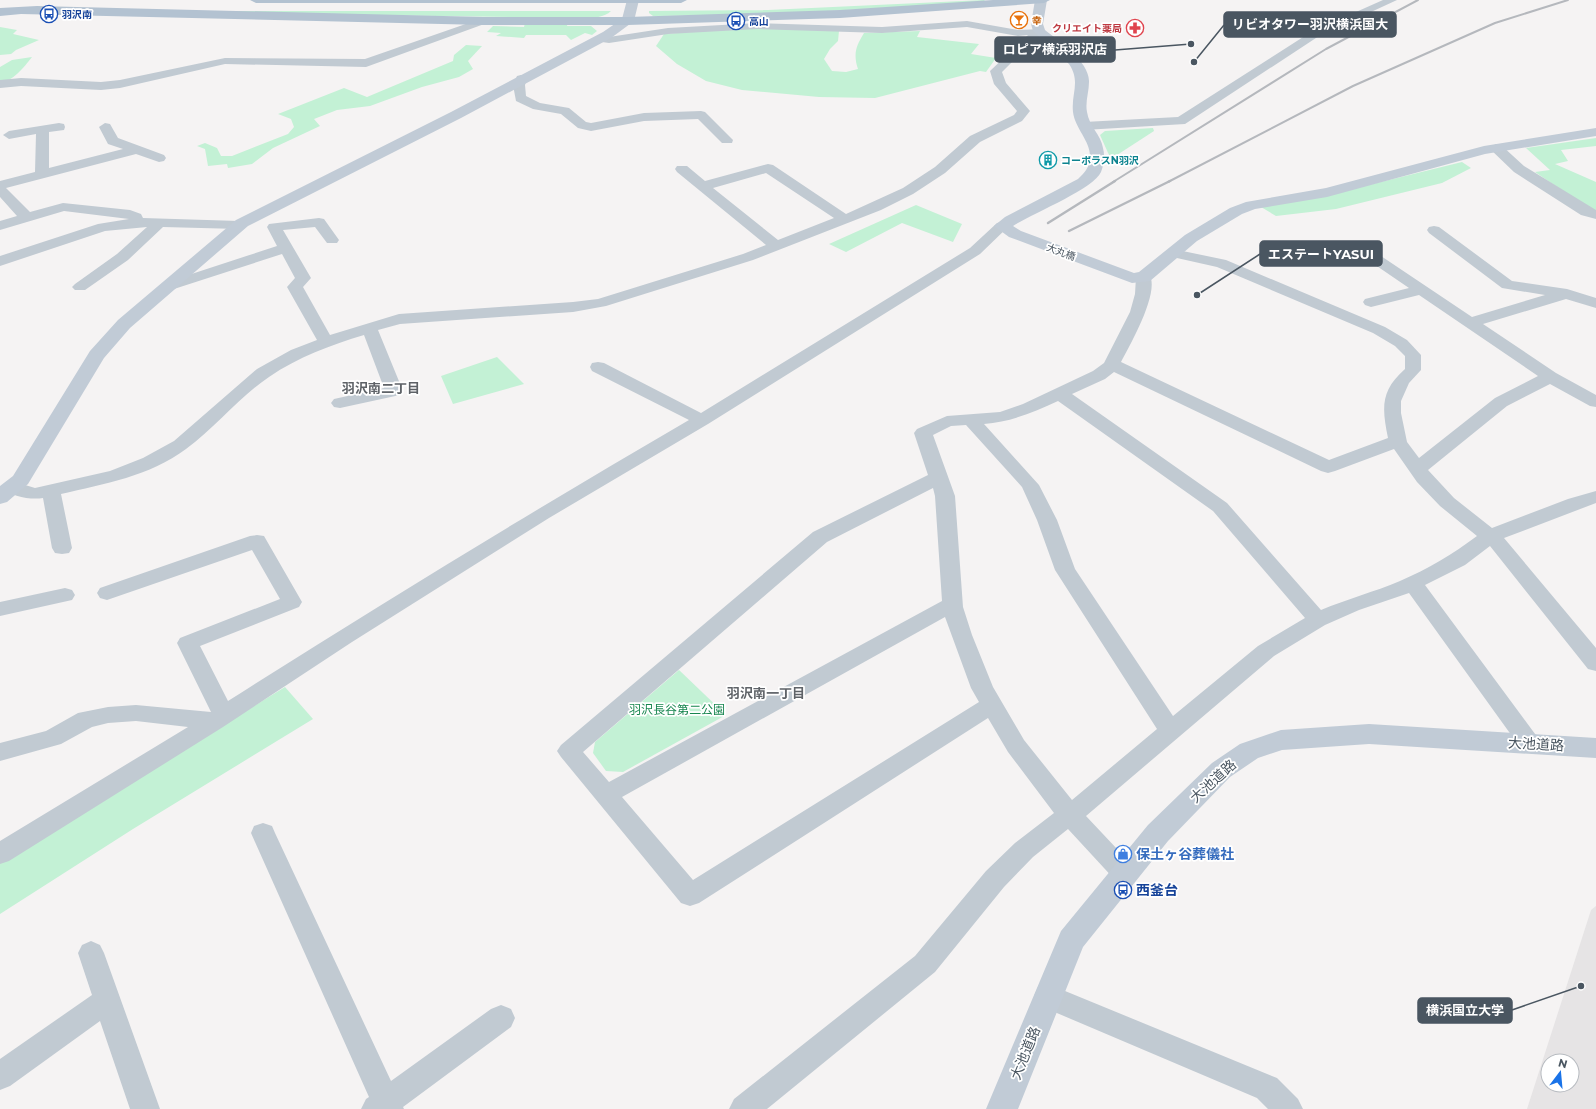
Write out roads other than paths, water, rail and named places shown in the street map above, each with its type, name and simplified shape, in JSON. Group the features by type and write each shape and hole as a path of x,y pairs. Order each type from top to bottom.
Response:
{"main road":[{"path":"0,4 69,0"},
{"path":"247,0 613,4"},
{"path":"648,4 681,0"},
{"path":"731,6 912,0"},
{"path":"22,11 483,21 628,21 840,14 1043,0"},
{"path":"42,2 96,1"},
{"path":"0,12 132,7 613,4 693,6"}],"street":[{"path":"6,492 21,480 96,355 124,324 240,225 599,39 628,21 633,0"},
{"path":"0,854 220,718 344,637 536,518 702,420 1009,230 1011,220 1083,182 1094,172 1097,158 1096,146 1084,126 1080,108 1084,80 1074,61 1039,31 1037,24 1043,0"},
{"path":"1084,126 1180,121 1315,34 1392,0"},
{"path":"0,84 21,82 76,86 101,86 120,84 225,61 366,63 483,21"},
{"path":"599,39 609,40 668,31 758,26 882,30 967,24 1018,33 1039,31"},
{"path":"6,492 34,494 114,476 150,462 180,445 263,373 297,354 326,342 400,319 573,307 600,303 741,259 876,207 908,190 940,170 974,139 1018,118 1024,111 1000,84 996,71 1039,31"},
{"path":"1009,59 1043,58 1062,51"},
{"path":"521,80 520,98 537,106 565,111 582,125 591,127 644,116 701,115 727,140"},
{"path":"9,136 58,127"},
{"path":"105,127 113,141 159,158"},
{"path":"42,175 43,130"},
{"path":"1125,874 1070,815 1016,746 982,688 961,635 953,604 945,496 923,433 947,421 1002,416 1029,408 1099,375 1112,364 1138,312 1143,294 1144,277 1191,238 1236,211 1251,205 1327,192 1496,148 1596,132"},
{"path":"1496,148 1519,169 1586,212 1596,215"},
{"path":"0,185 136,150"},
{"path":"704,186 768,168 844,219"},
{"path":"682,169 776,246"},
{"path":"0,189 27,218"},
{"path":"0,226 63,207 130,214 154,222"},
{"path":"0,261 103,227 154,222 240,225"},
{"path":"80,287 110,268 136,247 154,222"},
{"path":"326,342 295,287 302,278 274,227 319,222 332,240"},
{"name":"大丸橋","path":"1009,230 1106,270 1132,278 1144,277"},
{"path":"1434,230 1507,286 1567,294 1596,303"},
{"path":"169,286 286,248"},
{"path":"1173,252 1221,263 1379,330 1401,343 1413,355 1413,370 1401,381 1392,401 1392,413 1398,441 1417,469 1447,502 1501,545 1596,663"},
{"path":"1373,257 1550,377 1596,402"},
{"path":"1371,302 1422,290"},
{"path":"1470,323 1567,294"},
{"path":"1334,311 1355,306"},
{"path":"340,403 394,391 369,328"},
{"path":"1112,364 1328,467 1398,441"},
{"path":"598,367 702,420"},
{"path":"1417,469 1501,402 1550,377"},
{"path":"1060,394 1220,507 1318,620"},
{"path":"970,419 1030,485 1047,520 1065,570 1170,730"},
{"path":"939,477 820,538 736,607 569,751 690,895 992,704"},
{"path":"51,490 62,548"},
{"path":"744,1109 925,964 995,879 1024,850 1070,815 1266,651 1318,620 1352,605 1413,583 1458,560 1490,536 1575,503 1596,498"},
{"path":"107,593 257,540 292,602 188,643 220,718"},
{"path":"1413,583 1530,744"},
{"path":"0,609 64,595"},
{"path":"606,795 953,604"},
{"path":"0,752 53,738 81,716 136,713 220,718"},
{"name":"大池道路","path":"1002,1109 1071,940 1158,833 1221,770 1249,751 1281,740 1369,734 1596,748"},
{"path":"263,833 384,1107 501,1018"},
{"path":"91,953 145,1109"},
{"path":"1048,996 1267,1088 1288,1109"},
{"path":"0,1076 107,1000"}],"railway":[{"path":"1113,182 1326,49 1418,0"},
{"path":"1168,182 1353,86 1495,23 1568,0"},
{"path":"1048,223 1115,181"},
{"path":"1069,231 1168,182"}],"place":[{"name":"羽沢南","path":"49,14"},
{"name":"幸","path":"1019,20"},
{"name":"高山","path":"736,21"},
{"name":"クリエイト薬局","path":"1135,28"},
{"name":"ロピア横浜羽沢店","path":"1191,44"},
{"name":"リビオタワー羽沢横浜国大","path":"1194,62"},
{"name":"コーポラスN羽沢","path":"1048,160"},
{"name":"エステートYASUI","path":"1197,295"},
{"name":"保土ヶ谷葬儀社","path":"1123,854"},
{"name":"西釜台","path":"1123,890"},
{"name":"横浜国立大学","path":"1581,986"}],"district":[{"name":"羽沢南二丁目","path":"381,388"},
{"name":"羽沢南一丁目","path":"766,693"}],"park label":[{"name":"羽沢長谷第二公園","path":"677,709"}]}
